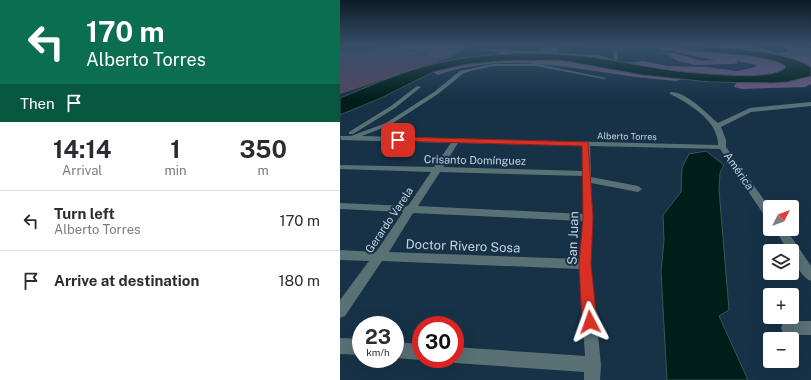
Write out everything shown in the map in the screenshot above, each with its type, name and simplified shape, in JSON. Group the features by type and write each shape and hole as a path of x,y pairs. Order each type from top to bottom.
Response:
{"street":[{"path":"340,138 352,137 388,124 436,93 462,72 473,69 493,65 536,65 604,78"},
{"path":"340,138 393,107 419,87"},
{"path":"672,93 689,101 717,126 722,140 722,147"},
{"path":"717,126 750,110 811,104"},
{"name":"Alberto Torres","path":"340,138 722,147"},
{"name":"Gerardo Varela","path":"340,311 379,257 456,141"},
{"name":"San Juan","path":"586,144 588,218 585,264 592,373"},
{"name":"América","path":"722,147 763,205"},
{"name":"Crisanto Domínguez","path":"340,168 587,176 638,189"},
{"path":"340,206 588,218"},
{"path":"785,236 811,276"},
{"name":"Doctor Rivero Sosa","path":"340,255 585,264"},
{"path":"788,328 811,328"},
{"path":"340,346 352,347"},
{"path":"464,356 592,373"}],"shaded area":[{"path":"340,64 432,64 340,94"},
{"path":"434,64 474,64 433,72 381,98 340,115 340,98 391,77"},
{"path":"472,64 489,64 460,68 438,75 433,72"},
{"path":"538,64 584,64 682,79 677,81 643,78"},
{"path":"580,64 631,64 680,72 743,76 770,74 780,71 786,67 781,64 805,64 811,68 811,76 787,82 773,83 710,82 642,75"},
{"path":"629,64 707,67 737,71 755,67 757,65 751,64 781,64 786,67 778,72 763,74 722,75 651,68"},
{"path":"690,64 734,64 733,64 696,65"},
{"path":"803,64 811,64 811,68"},
{"path":"811,76 811,84 805,87 742,89 734,87 736,83 787,82"},
{"path":"706,151 724,165 720,173 719,190 729,310 719,316 748,380 667,380 661,272 664,240 663,215 681,192 682,168 689,154"}],"route":[{"path":"398,140 586,144 588,218 585,264 590,322"}]}
